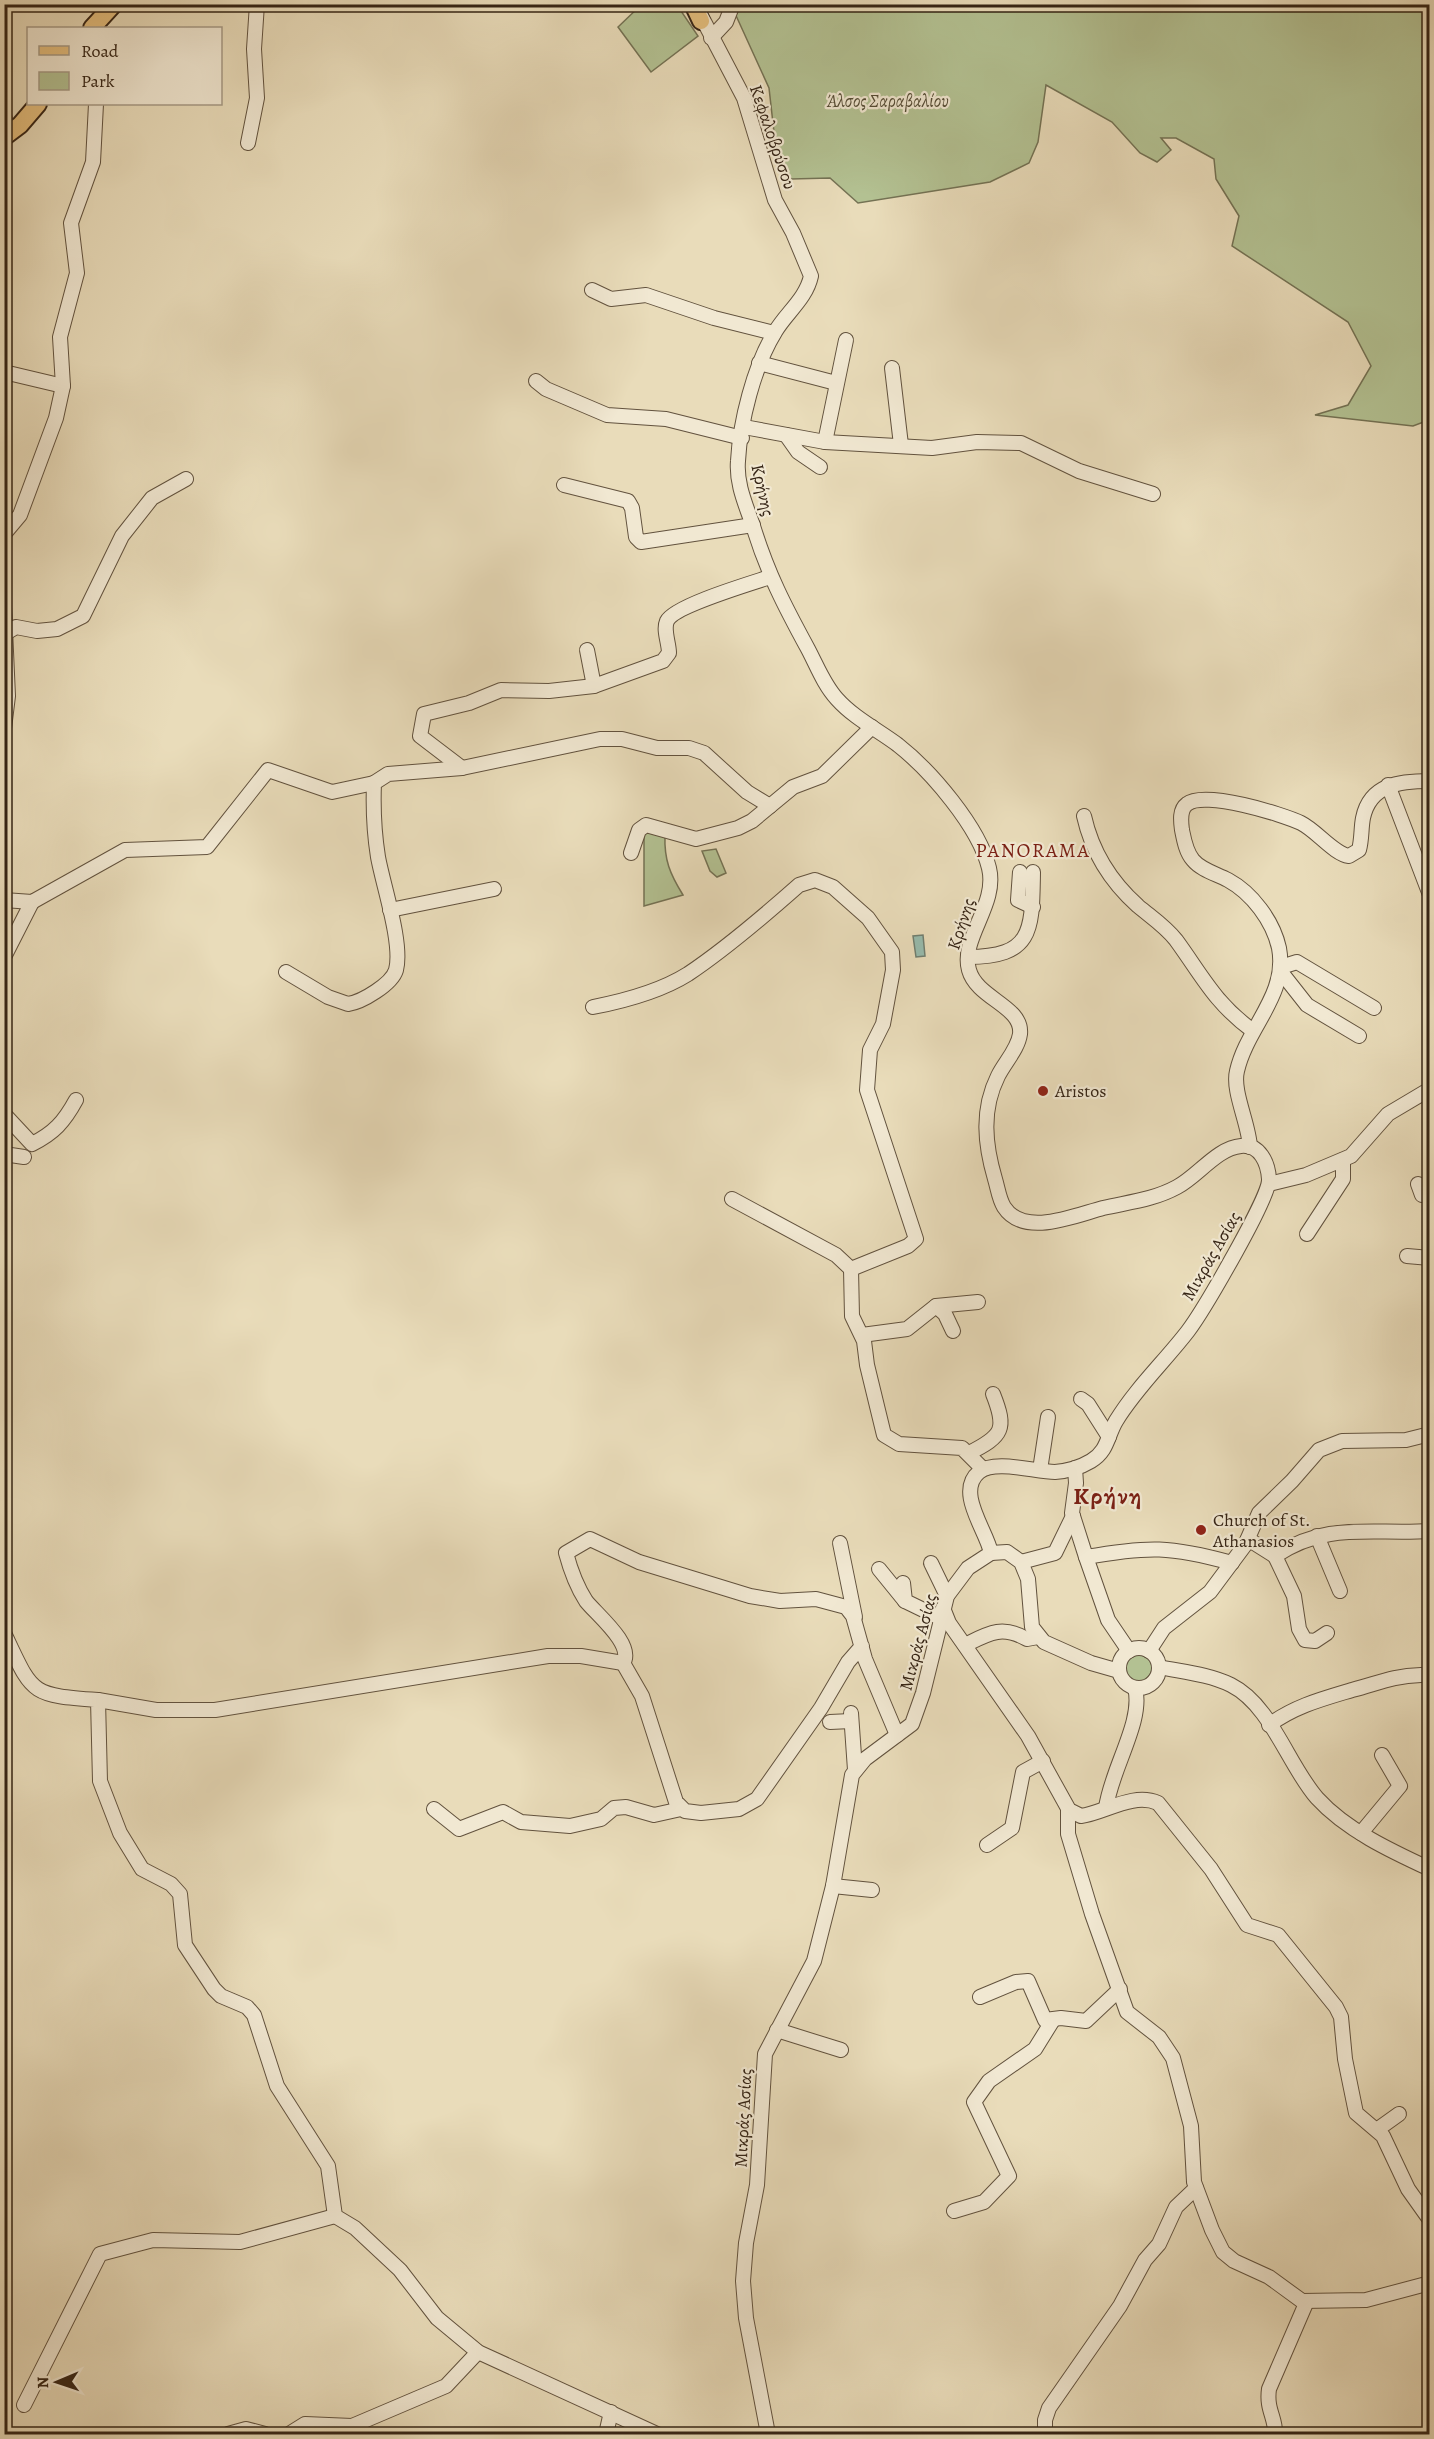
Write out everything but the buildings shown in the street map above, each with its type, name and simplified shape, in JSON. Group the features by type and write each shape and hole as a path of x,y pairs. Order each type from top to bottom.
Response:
{"main road":[{"path":"97,26 114,4"},
{"path":"6,136 37,105"}],"street":[{"path":"248,143 257,98 254,46 257,4"},
{"path":"711,38 726,22 733,4"},
{"name":"Κεφαλοβρύσου","path":"697,10 744,98 775,200 807,265"},
{"path":"4,534 20,515 46,450 63,386 60,337 77,273 71,224 93,162 96,105"},
{"path":"4,115 6,136"},
{"name":"Κρήνης","path":"807,265 811,276 808,287 774,333 759,363 743,432 738,465 739,481 770,577 833,694 925,768 971,830 984,854 991,882 989,899 968,957 969,973 986,995 1016,1014 1019,1020 1020,1037 998,1075 986,1125 986,1144 1003,1204 1012,1215 1029,1221 1054,1221 1151,1198 1181,1185 1228,1151 1240,1146 1250,1147"},
{"path":"592,290 611,299 646,295 714,318 774,333"},
{"path":"825,442 846,340"},
{"path":"759,363 836,383"},
{"path":"892,368 901,445"},
{"path":"4,372 63,386"},
{"path":"536,381 546,389 607,415 666,419 743,432 786,435 825,442 940,448 977,442 1021,443 1079,471 1153,494"},
{"path":"786,435 792,447 820,467"},
{"path":"5,620 16,627 37,631 57,629 83,616 122,536 152,498 186,479"},
{"path":"564,484 628,501 632,507 636,537 641,542 753,525"},
{"path":"462,768 420,736 424,714 469,703 501,690 549,691 594,686 666,660 669,648 666,625 671,615 715,595 770,577"},
{"path":"4,728 8,708 5,620"},
{"path":"587,650 594,686"},
{"path":"631,853 639,830 646,825 687,837 706,838 752,821 793,787 822,776 872,727"},
{"path":"4,900 32,902 125,850 207,847 268,770 332,792 374,783 388,774 462,768 600,739 622,739 644,746 689,748 704,753 747,792 770,806"},
{"path":"1430,781 1389,785 1375,793 1364,814 1359,850 1350,856 1338,852 1324,838 1305,825 1273,812 1203,800 1190,802 1183,808 1184,838 1192,859 1239,887 1257,905 1275,935 1281,969 1275,991 1253,1031 1236,1077 1250,1147 1259,1151 1264,1160 1269,1184 1293,1179 1343,1160 1358,1151 1388,1114 1430,1089"},
{"path":"286,972 333,1000 345,1004 357,1001 388,981 396,971 390,910 376,840 374,783"},
{"path":"1389,785 1430,895"},
{"path":"1084,816 1089,837 1098,858 1119,887 1166,929 1215,997 1232,1015 1253,1031"},
{"path":"968,957 990,957 1017,948 1025,937 1033,907 1026,872"},
{"path":"594,1008 617,1002 687,975 805,882 820,881 833,887 868,918 890,947 894,964 882,1029 870,1050 867,1090 916,1239 908,1246 851,1269"},
{"path":"390,910 494,889"},
{"path":"4,957 32,902"},
{"path":"1281,969 1297,962 1374,1008"},
{"path":"1281,969 1307,1005 1359,1036"},
{"path":"4,1114 32,1144 52,1134 64,1122 76,1100"},
{"path":"4,1154 24,1157"},
{"path":"1307,1234 1342,1179 1343,1160"},
{"name":"Μικράς Ασίας","path":"983,1469 999,1467 1059,1471 1075,1468 1100,1455 1120,1415 1192,1326 1252,1222 1269,1184"},
{"path":"1418,1184 1422,1195 1430,1193"},
{"path":"732,1199 836,1255 851,1269 852,1316 862,1335 884,1435 899,1444 914,1443 931,1448 954,1446 969,1453 983,1469 974,1478 971,1494 991,1553 1007,1552 1022,1562 1028,1579 1032,1627 1038,1637 1044,1642 1091,1663 1119,1671"},
{"path":"1407,1256 1430,1258"},
{"path":"862,1335 883,1330 905,1330 936,1306 978,1302"},
{"path":"936,1306 945,1314 953,1331"},
{"path":"969,1453 991,1442 999,1432 1002,1419 993,1394"},
{"path":"1082,1399 1088,1404 1109,1437"},
{"path":"1040,1470 1047,1417"},
{"path":"1149,1651 1164,1628 1210,1592 1248,1539 1254,1520 1262,1509 1285,1489 1309,1459 1325,1446 1352,1440 1410,1439 1430,1434"},
{"path":"1022,1562 1055,1553 1072,1516 1075,1468"},
{"path":"1072,1516 1108,1620 1129,1651"},
{"path":"1275,1556 1317,1536 1360,1529 1430,1531"},
{"path":"1317,1536 1340,1591"},
{"path":"623,1663 626,1656 620,1641 586,1600 566,1554 590,1539 645,1564 750,1596 780,1601 816,1599 838,1603 849,1609 855,1622"},
{"path":"1248,1539 1275,1556 1294,1596 1299,1629 1305,1640 1315,1641 1327,1633"},
{"path":"840,1543 855,1622 862,1646 874,1683 897,1735"},
{"path":"1086,1557 1152,1548 1199,1554 1232,1563"},
{"name":"Μικράς Ασίας","path":"768,2434 746,2318 743,2280 746,2243 757,2185 765,2054 814,1961 833,1886 848,1792 855,1770 865,1759 914,1720 943,1607 968,1568 991,1553"},
{"path":"931,1563 949,1623 1043,1761 1068,1809 1068,1834 1092,1914 1129,2015 1159,2037 1171,2053 1189,2115 1196,2188 1216,2239 1227,2256 1269,2277 1292,2295 1306,2301 1366,2300 1430,2283"},
{"path":"879,1569 904,1601 943,1607"},
{"path":"903,1582 904,1601"},
{"path":"965,1645 994,1632 1013,1632 1027,1639 1038,1637"},
{"path":"4,1634 23,1674 37,1691 156,1710 195,1711 364,1688 548,1656 576,1655 623,1663"},
{"path":"434,1809 459,1829 503,1812 521,1822 570,1826 601,1819 614,1808 626,1807 654,1815 681,1809 701,1813 735,1810 757,1800 817,1714 848,1662 862,1646"},
{"path":"1137,1648 1149,1651 1156,1658 1159,1667 1158,1676 1153,1683 1135,1688 1124,1682 1119,1671 1121,1658 1137,1648"},
{"path":"623,1663 642,1696 681,1809"},
{"path":"1159,1667 1201,1675 1233,1686 1247,1697 1269,1725 1316,1797 1361,1833 1389,1850 1430,1869"},
{"path":"1269,1725 1285,1713 1322,1698 1393,1676 1421,1675"},
{"path":"1106,1808 1113,1774 1137,1714 1139,1702 1135,1688"},
{"path":"98,1700 100,1781 120,1833 142,1869 171,1884 178,1891 185,1944 214,1989 221,1996 247,2007 254,2015 277,2086 328,2166 335,2216"},
{"path":"830,1722 851,1717 855,1770"},
{"path":"1361,1833 1400,1786 1382,1755"},
{"path":"987,1845 1012,1828 1023,1772 1043,1761"},
{"path":"1068,1809 1080,1816 1143,1801 1158,1803 1215,1875 1247,1925 1256,1930 1274,1933 1287,1944 1336,2007 1341,2017 1345,2059 1356,2113 1378,2129 1408,2189 1430,2220"},
{"path":"833,1886 872,1890"},
{"path":"980,1997 1016,1982 1028,1981 1045,2020 1061,2018 1086,2021 1120,1989"},
{"path":"954,2211 984,2202 1009,2176 974,2102 990,2081 1035,2049 1053,2020"},
{"path":"777,2030 841,2050"},
{"path":"1378,2129 1399,2115"},
{"path":"1045,2434 1045,2420 1049,2408 1120,2306 1134,2276 1160,2244 1176,2207 1196,2188"},
{"path":"24,2405 100,2254 153,2240 240,2242 335,2216 355,2228 400,2270 437,2318 478,2352 657,2434"},
{"path":"1275,2434 1275,2426 1268,2405 1269,2389 1306,2301"},
{"path":"289,2434 305,2424 352,2426 446,2386 478,2352"},
{"path":"606,2434 611,2412"},
{"path":"228,2434 246,2429 265,2434"}],"green space":[{"name":"Άλσος Σαραβαλίου","path":"734,4 1429,5 1429,420 1413,426 1315,415 1348,405 1371,366 1348,322 1232,246 1239,216 1216,179 1214,159 1176,138 1161,138 1171,150 1157,162 1140,153 1112,122 1046,85 1038,142 1029,163 990,182 858,203 830,178 791,179 775,141 769,88 733,9"},
{"path":"641,5 677,5 698,36 651,72 618,27"},
{"path":"644,826 665,835 669,866 683,895 644,906"},
{"path":"716,849 726,873 717,877 710,871 702,851"},
{"path":"1140,1650 1152,1656 1154,1665 1149,1676 1140,1685 1124,1677 1124,1661 1127,1655"}],"shaded area":[{"path":"923,935 925,956 916,957 913,936"}],"place":[{"name":"Aristos","path":"1043,1091"},
{"name":"Church of St. Athanasios","path":"1201,1530"}],"district":[{"name":"PANORAMA","path":"1033,850"},
{"name":"Κρήνη","path":"1108,1496"}]}
